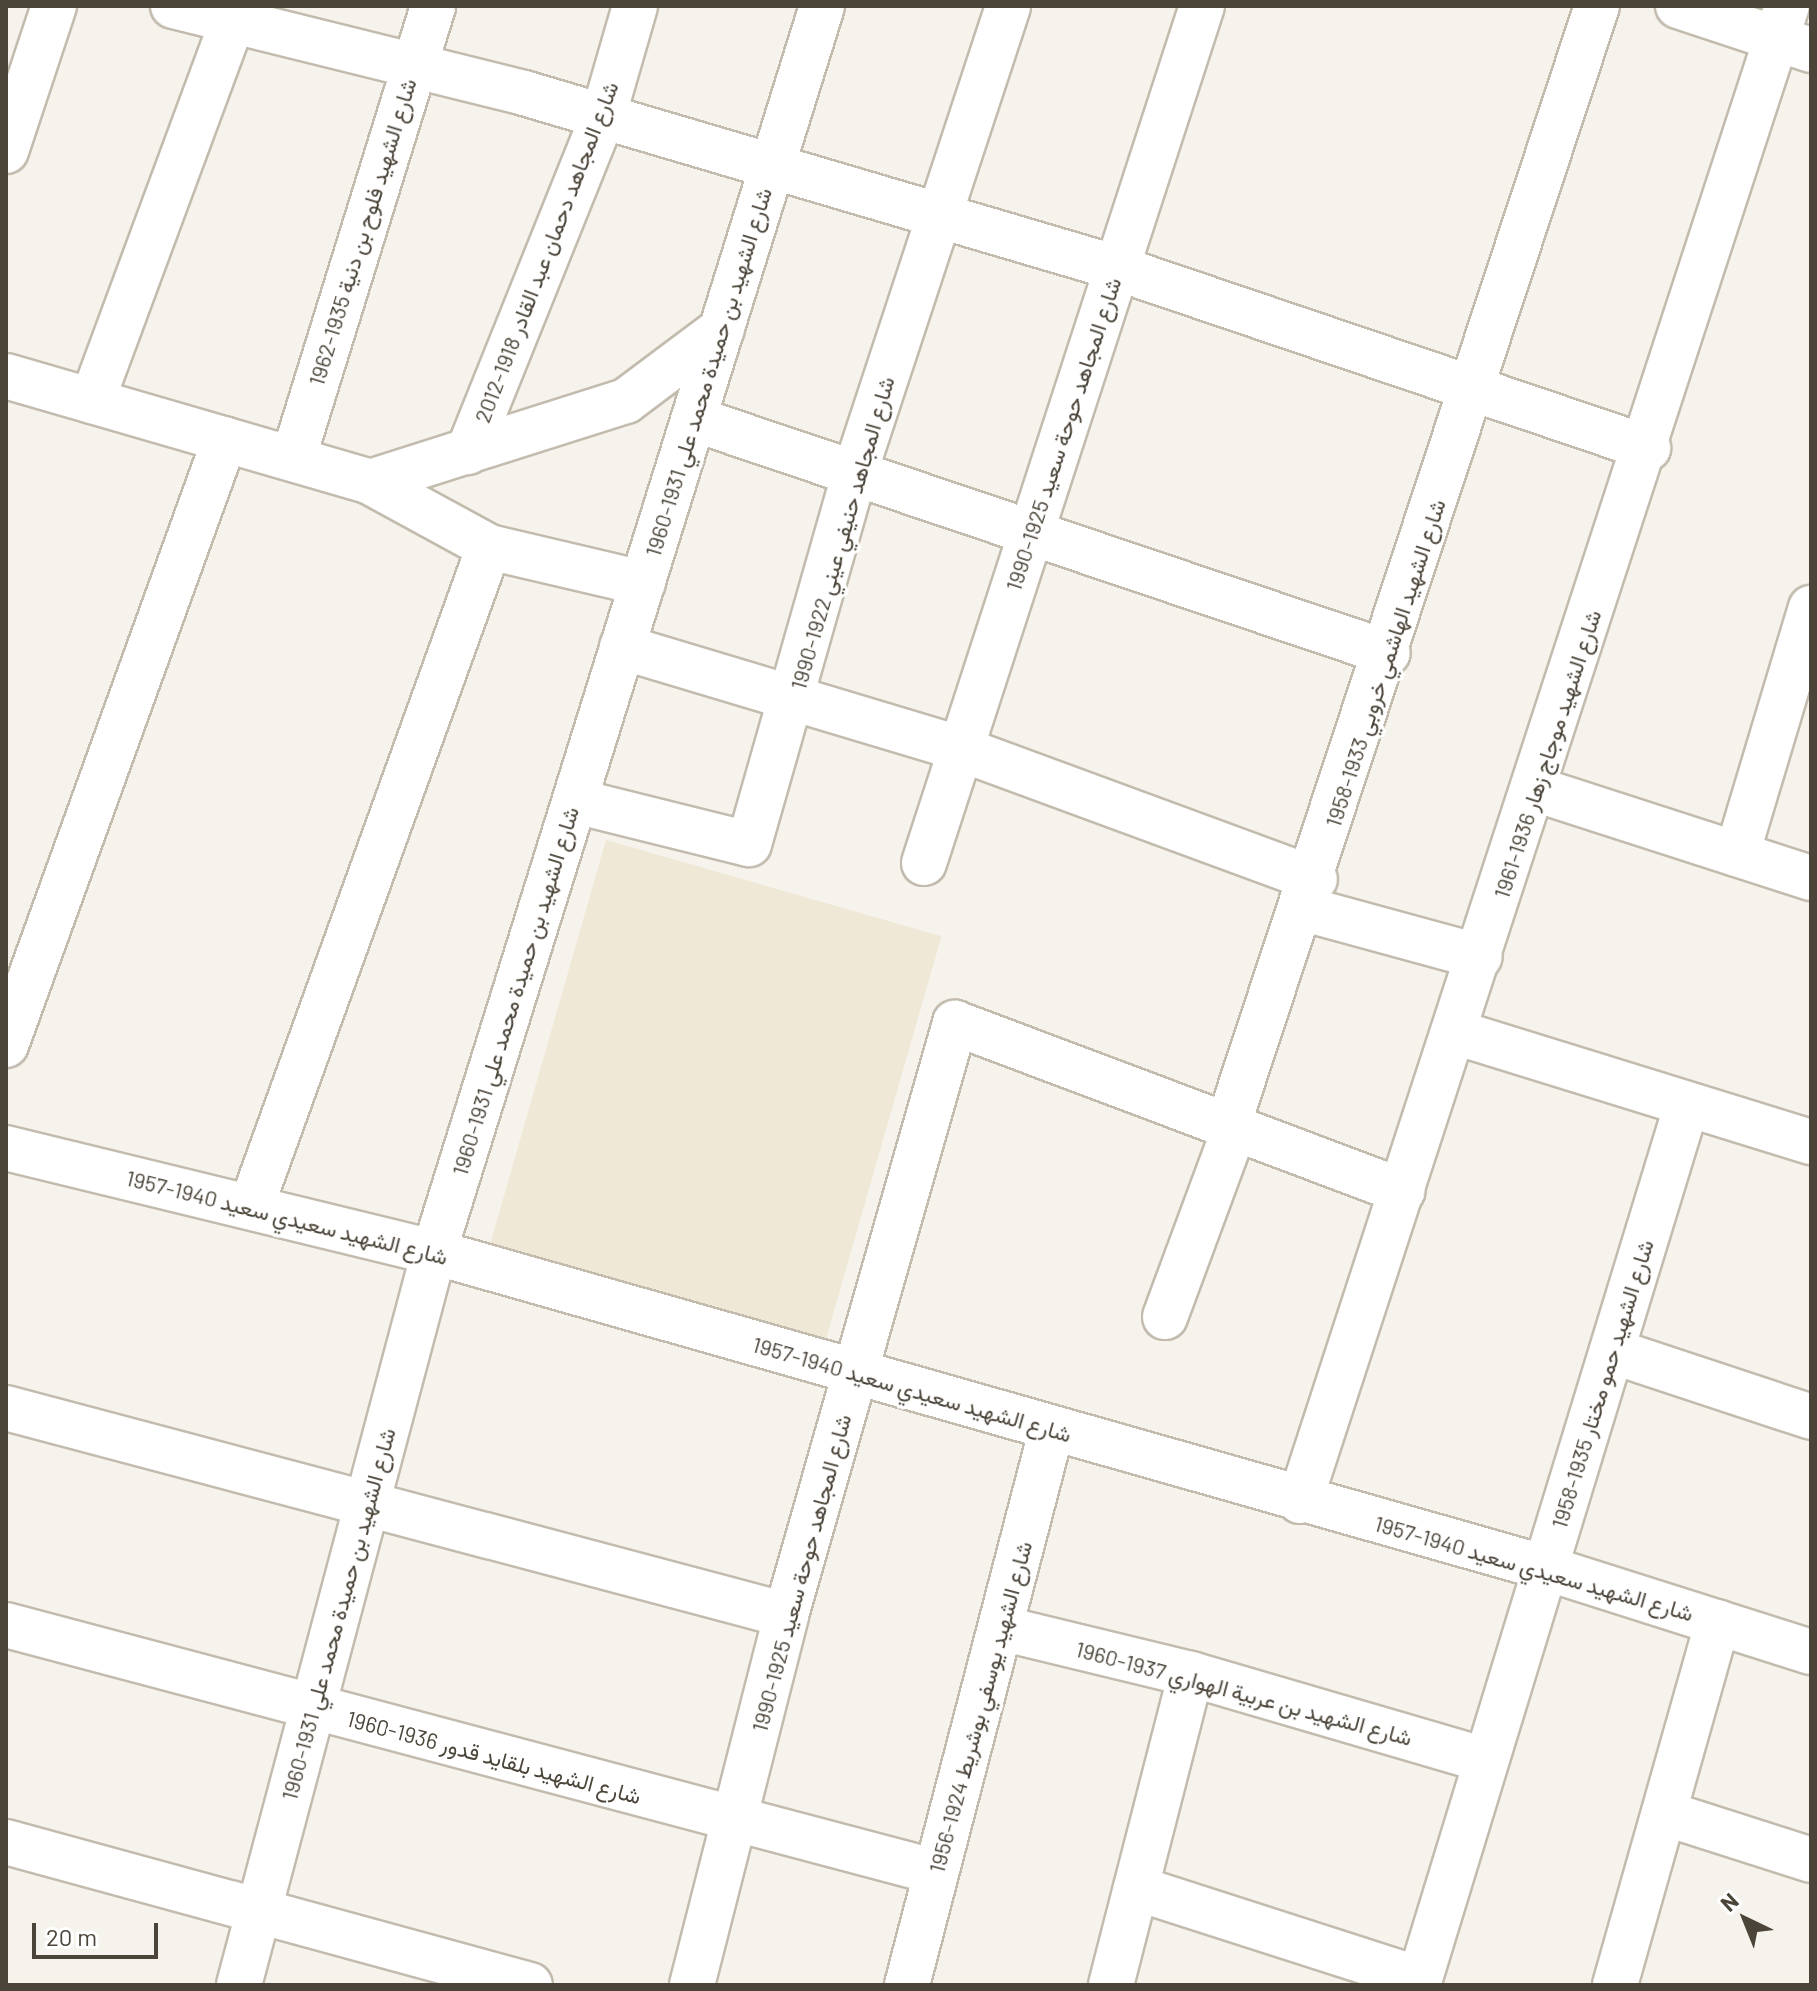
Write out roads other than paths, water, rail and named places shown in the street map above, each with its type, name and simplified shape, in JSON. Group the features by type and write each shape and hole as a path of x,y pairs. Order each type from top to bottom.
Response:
{"street":[{"path":"6,151 54,6"},
{"path":"173,6 236,14 603,117 1117,268 1648,448"},
{"name":"شارع الشهيد فلوح بن دنية 1935-1962","path":"293,459 433,6"},
{"name":"شارع المجاهد دحمان عبد القادر 1918-2012","path":"468,452 603,117 635,6"},
{"name":"شارع الشهيد بن حميدة محمد علي 1931-1960","path":"239,1985 434,1252 822,6"},
{"name":"شارع المجاهد حنيفي عيني 1922-1990","path":"575,801 749,844 794,699 855,472 1008,6"},
{"name":"شارع المجاهد حوحة سعيد 1925-1990","path":"924,863 1202,6"},
{"name":"شارع الشهيد الهاشمي خروبي 1933-1958","path":"1165,1317 1230,1141 1228,1125 1310,894 1597,6"},
{"path":"1678,6 1792,32"},
{"path":"92,401 236,14"},
{"name":"شارع الشهيد موجاج زهار 1936-1961","path":"1300,1501 1648,448 1792,32"},
{"path":"370,482 626,401 722,329"},
{"path":"6,376 370,482 489,547 643,583"},
{"path":"694,419 1388,653"},
{"path":"6,1045 225,439"},
{"path":"251,1207 489,547"},
{"path":"1737,854 1811,608"},
{"path":"622,647 961,749 1310,894 1480,957"},
{"path":"1535,789 1811,878"},
{"name":"شارع المجاهد حوحة سعيد 1925-1990","path":"692,1985 737,1822 786,1615 955,1023 1228,1125"},
{"path":"1455,1032 1811,1142"},
{"name":"شارع الشهيد حمو مختار 1935-1958","path":"1419,1982 1687,1104"},
{"path":"1228,1125 1403,1191"},
{"name":"شارع الشهيد سعيدي سعيد 1940-1957","path":"6,1148 434,1252 1300,1501 1546,1568 1811,1652"},
{"path":"1612,1351 1811,1417"},
{"path":"6,1408 366,1508 786,1615"},
{"name":"شارع الشهيد يوسفي بوشريط 1924-1956","path":"907,1985 1052,1428"},
{"path":"1615,1985 1718,1622"},
{"name":"شارع الشهيد بلقايد قدور 1936-1960","path":"6,1625 737,1822 936,1872"},
{"name":"شارع الشهيد بن عربية الهواري 1937-1960","path":"1001,1628 1191,1674 1486,1760"},
{"path":"1111,1985 1191,1674"},
{"path":"1664,1813 1811,1860"},
{"path":"6,1842 260,1908 530,1985"},
{"path":"1136,1888 1419,1982"}]}
